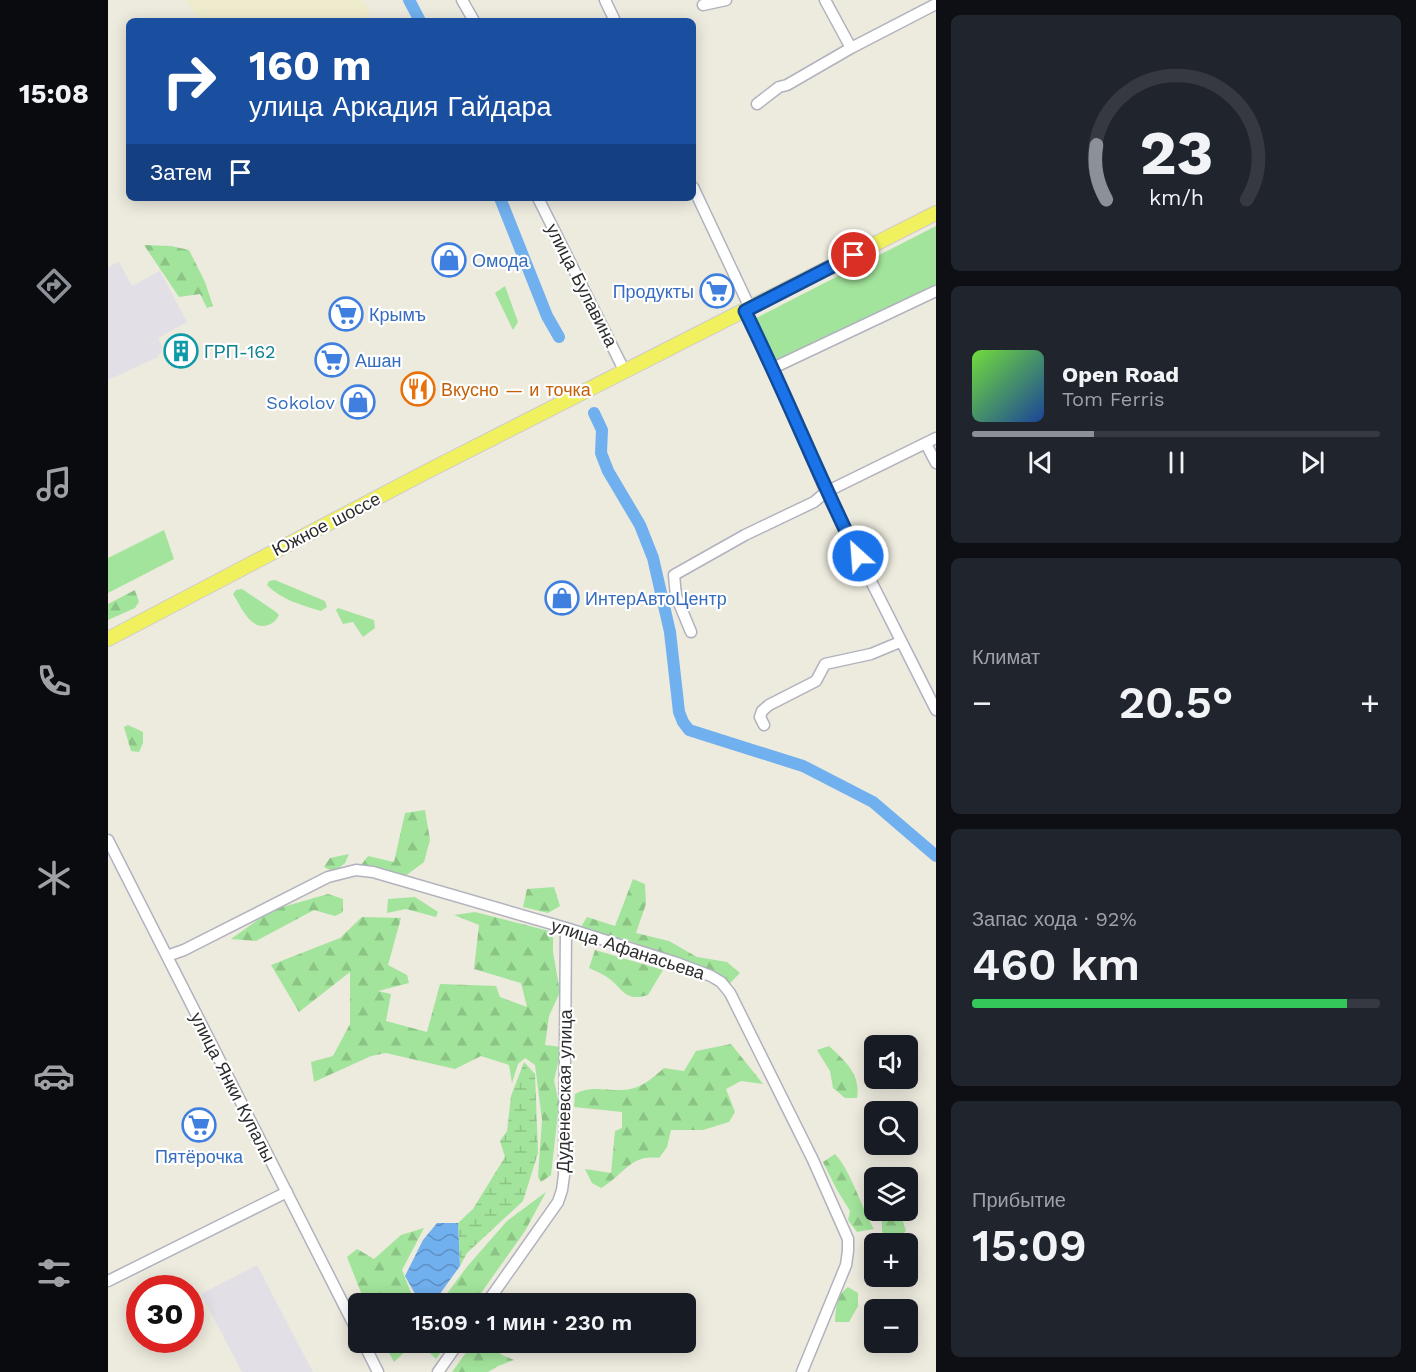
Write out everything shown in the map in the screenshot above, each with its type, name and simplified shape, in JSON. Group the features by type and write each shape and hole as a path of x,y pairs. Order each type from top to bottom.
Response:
{"main road":[{"name":"Южное шоссе","path":"108,639 272,552 936,213"}],"street":[{"path":"462,0 472,18"},
{"path":"605,0 614,18"},
{"path":"703,4 726,0"},
{"path":"825,0 850,48"},
{"path":"757,104 779,87 787,85 850,48 936,4"},
{"path":"696,194 826,492 936,710"},
{"name":"улица Булавина","path":"540,201 625,372"},
{"path":"772,368 936,291"},
{"path":"691,632 676,596 674,575 814,502 826,492 936,438"},
{"path":"926,444 936,463"},
{"path":"764,725 760,717 762,711 769,705 816,681 825,664 870,654 900,642"},
{"name":"улица Янки Купалы","path":"108,840 348,1313"},
{"name":"улица Афанасьева","path":"167,956 184,950 328,877 356,870 373,872 566,928 703,973 721,982 730,993 813,1160 848,1239 849,1251 846,1265 802,1372"},
{"name":"Дуденевская улица","path":"494,1293 558,1202 562,1190 566,928"},
{"path":"108,1281 287,1192"},
{"path":"368,1353 378,1372"},
{"path":"438,1372 451,1353"}],"shaded area":[{"path":"187,0 363,0 372,18 196,18"},
{"path":"119,262 132,286 160,271 187,322 158,338 163,348 158,357 108,380 108,267"},
{"path":"257,1265 313,1372 242,1372 204,1300 204,1292"}],"green space":[{"path":"936,226 936,286 777,361 773,360 756,324 756,318"},
{"path":"144,245 171,246 189,250 205,282 213,306 207,308 200,294 179,297"},
{"path":"505,286 518,322 513,330 495,293"},
{"path":"164,530 174,559 108,593 108,558"},
{"path":"275,580 325,601 327,607 321,611 285,598 267,585 269,581"},
{"path":"242,589 276,612 279,615 275,621 262,626 251,621 233,594 236,590"},
{"path":"135,590 139,602 135,608 108,620 108,604"},
{"path":"338,608 374,620 375,628 363,637 353,622 343,624 336,610"},
{"path":"128,725 143,732 143,743 139,752 131,751 124,727"},
{"path":"425,810 430,840 424,862 404,877 361,865 368,856 394,862 405,813"},
{"path":"349,854 345,863 334,872 324,867 330,858"},
{"path":"633,879 645,884 646,904 636,933 669,941 697,957 727,962 740,973 730,983 704,969 625,939 605,937 581,927 587,917 615,926"},
{"path":"554,887 560,906 548,913 523,907 527,889"},
{"path":"328,894 343,899 343,912 335,916 314,910 256,941 231,939 272,910"},
{"path":"415,897 438,912 436,917 406,909 387,913 388,899"},
{"path":"475,912 553,932 553,952 560,992 549,1016 545,1045 562,1047 554,1080 559,1104 551,1175 541,1182 538,1177 542,1120 535,1065 525,1058 518,1064 512,1083 509,1065 481,1056 455,1069 386,1053 371,1056 314,1082 311,1062 333,1056 350,1024 350,972 299,1012 271,965 340,938 362,917 401,918 388,965 407,975 409,983 378,991 391,994 386,1021 427,1032 440,984 496,986 500,997 527,1007 521,983 474,969 479,925 454,915"},
{"path":"595,950 663,970 648,995 635,997 627,995 609,978 589,968"},
{"path":"731,1044 763,1084 741,1081 726,1089 735,1112 729,1122 703,1130 671,1130 667,1147 659,1158 641,1159 634,1162 601,1188 592,1183 585,1169 611,1173 615,1131 622,1128 622,1112 574,1107 575,1094 592,1089 628,1090 650,1080 664,1068 684,1071 696,1051"},
{"path":"829,1046 851,1069 857,1082 857,1098 845,1098 833,1088 830,1071 817,1050"},
{"path":"524,1062 535,1074 538,1153 523,1201 467,1253 460,1266 458,1223 473,1209 505,1157 500,1141 507,1131 511,1096"},
{"path":"835,1154 841,1161 864,1209 864,1221 870,1221 874,1229 857,1232 848,1220 850,1211 823,1162"},
{"path":"546,1192 525,1231 481,1293 447,1293 466,1268 507,1221"},
{"path":"882,1221 903,1221 906,1231 903,1233 882,1232"},
{"path":"424,1228 402,1270 411,1293 361,1293 347,1257 357,1249 374,1259 401,1235"},
{"path":"848,1287 858,1293 858,1306 849,1322 835,1322 839,1298"},
{"path":"389,1353 404,1353 394,1362"},
{"path":"430,1353 440,1353 436,1359"},
{"path":"466,1353 500,1353 514,1360 488,1372 452,1372"}],"water":[{"path":"437,1223 458,1223 460,1266 440,1293 415,1293 405,1276 423,1240"}],"waterway":[{"path":"409,0 418,18"},
{"path":"501,201 547,316 559,337"},
{"path":"594,413 602,430 601,453 608,471 640,525 653,558 670,632 679,712 689,730 803,766 873,802 936,856"}],"place":[{"name":"Омода","path":"449,260"},
{"name":"Продукты","path":"717,291"},
{"name":"Крымъ","path":"346,314"},
{"name":"ГРП-162","path":"181,351"},
{"name":"Ашан","path":"332,360"},
{"name":"Вкусно — и точка","path":"418,389"},
{"name":"Sokolov","path":"358,402"},
{"name":"ИнтерАвтоЦентр","path":"562,598"},
{"name":"Пятёрочка","path":"199,1125"}],"route":[{"path":"854,255 745,311 826,492 858,556"}]}
